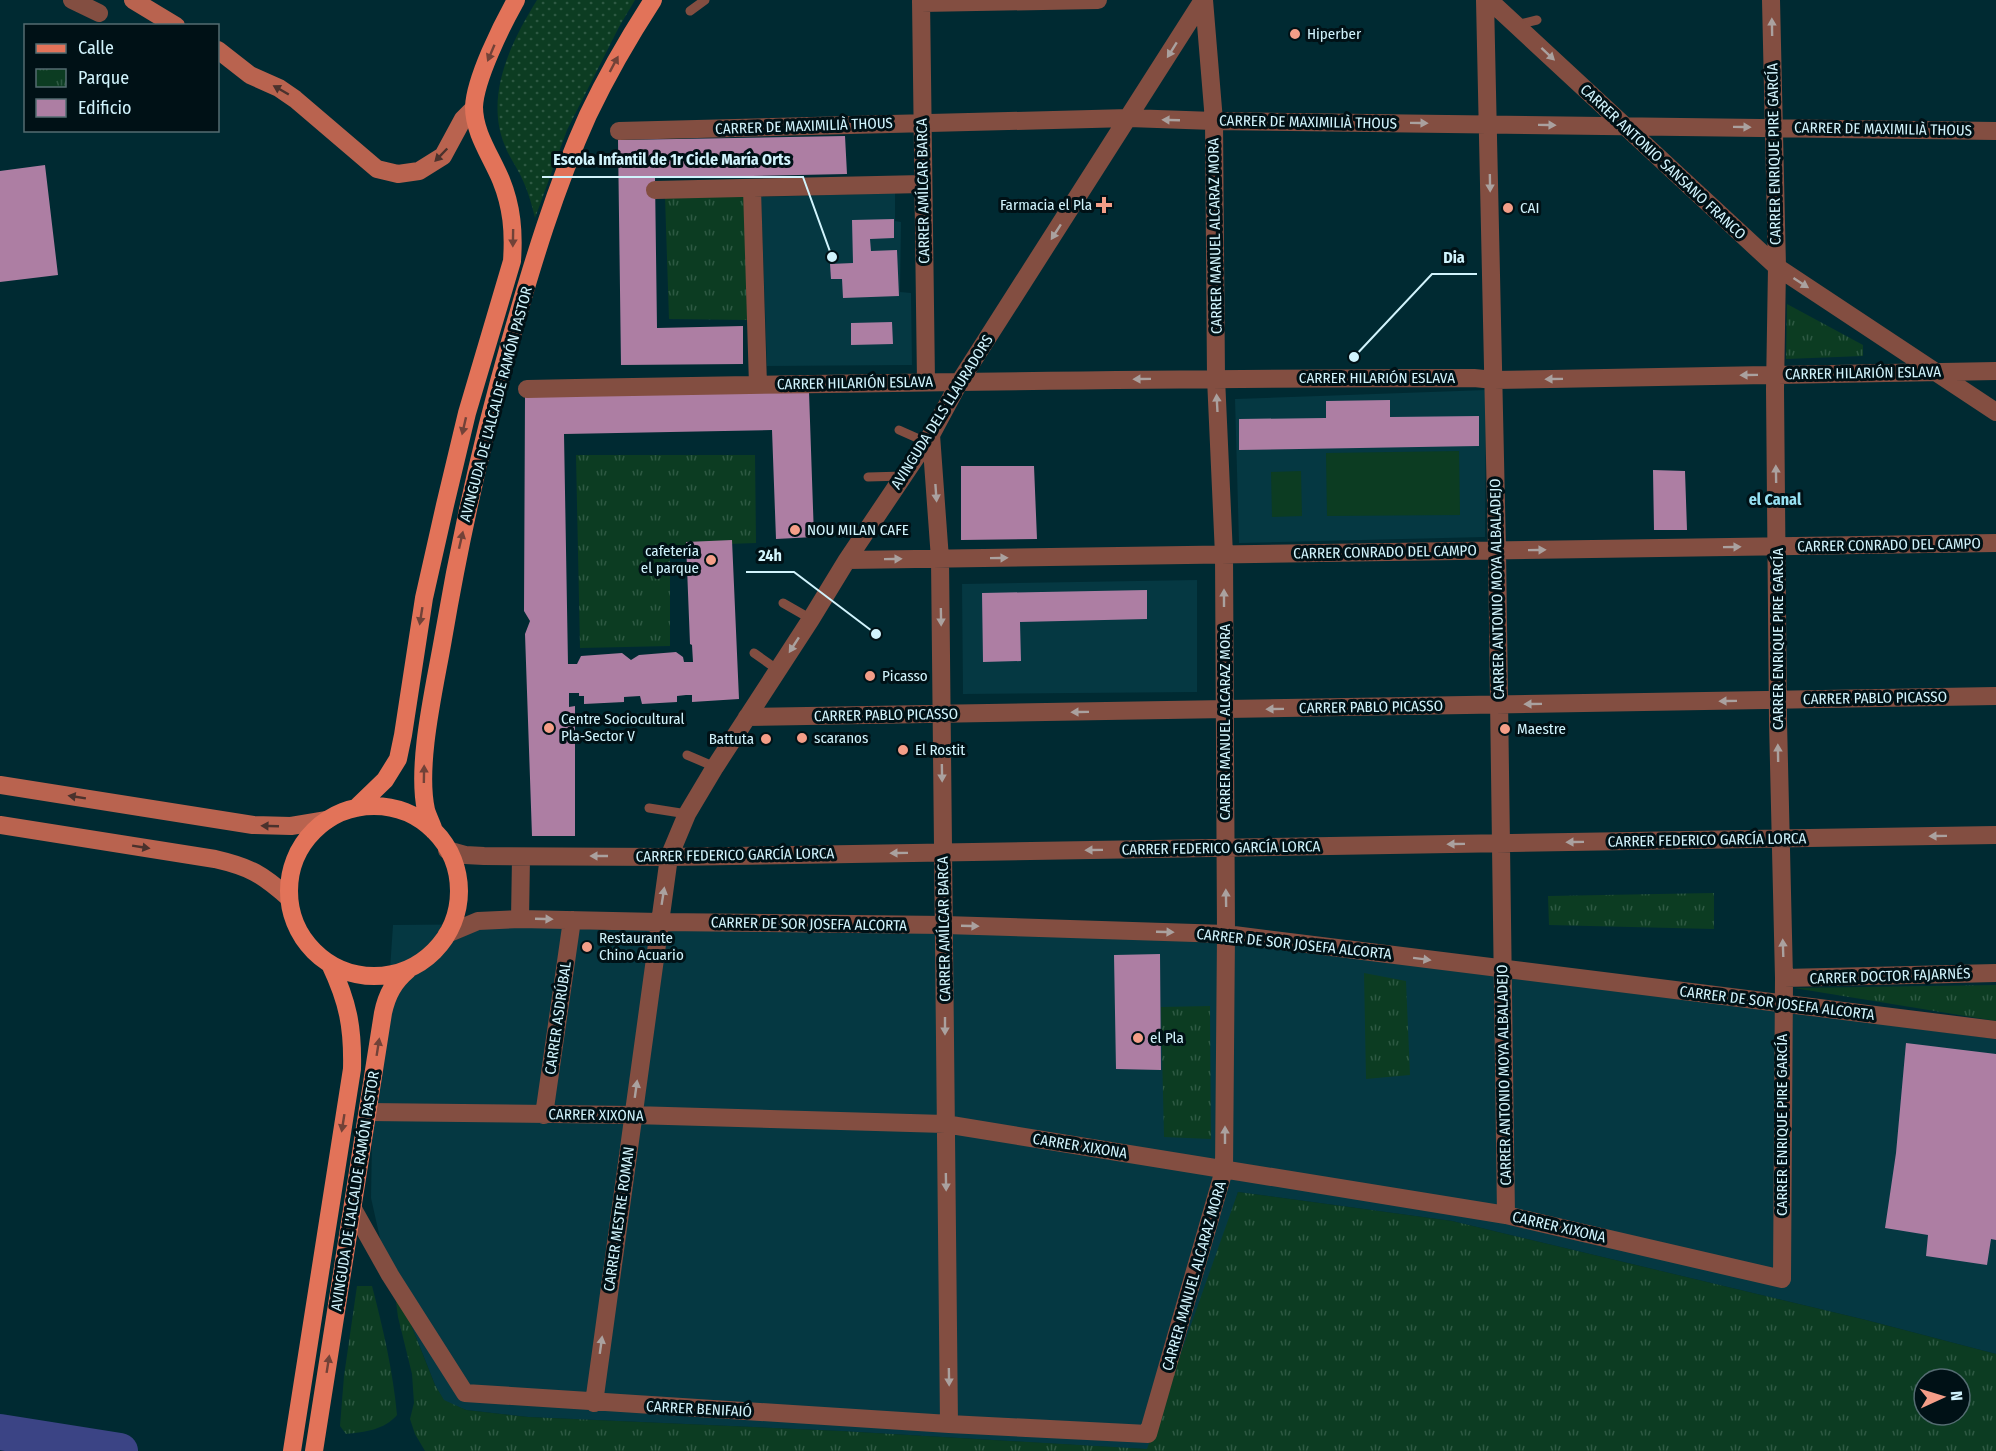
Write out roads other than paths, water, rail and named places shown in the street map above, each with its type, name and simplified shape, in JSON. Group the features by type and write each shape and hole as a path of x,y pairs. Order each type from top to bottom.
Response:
{"main road":[{"path":"133,0 173,24"},
{"name":"AVINGUDA DE L'ALCALDE RAMÓN PASTOR","path":"356,808 385,780 398,759 424,598 442,517 467,413 512,261 514,237 508,201 501,179 483,144 474,108 477,89 485,68 516,0"},
{"name":"AVINGUDA DE L'ALCALDE RAMÓN PASTOR","path":"434,831 427,811 424,792 426,748 432,704 459,548 495,396 541,235 570,159 621,51 652,0"},
{"path":"219,51 250,75 279,88 295,99 377,169 398,174 419,171 443,156 464,119 474,108"},
{"path":"0,785 253,825 291,826 327,820 356,808 383,807 400,810 434,831 447,849 456,873 459,894 455,915 447,934 424,960 390,975 369,976 349,972 330,964 314,952 302,936 293,917 289,898 290,875 298,853 310,835 327,820"},
{"path":"0,825 238,864 261,874 289,898"},
{"name":"AVINGUDA DE L'ALCALDE RAMÓN PASTOR","path":"292,1451 352,1069 349,1012 343,990 330,964"},
{"name":"AVINGUDA DE L'ALCALDE RAMÓN PASTOR","path":"314,1451 385,1002 395,982 409,968"}],"street":[{"path":"72,0 99,13"},
{"path":"921,1 1098,0"},
{"name":"AVINGUDA DELS LLAURADORS","path":"669,857 687,814 715,767 811,620 847,560 929,439 960,381 1203,0"},
{"name":"CARRER MANUEL ALCARAZ MORA","path":"1148,1434 1224,1170 1226,848 1224,555 1216,378 1214,121 1203,0"},
{"name":"CARRER ANTONIO SANSANO FRANCO","path":"1487,0 1777,267 1996,411"},
{"name":"CARRER ANTONIO MOYA ALBALADEJO","path":"1487,0 1506,1215"},
{"name":"CARRER ENRIQUE PIRE GARCÍA","path":"1771,0 1777,267 1775,375 1778,700 1784,978 1782,1279"},
{"name":"CARRER AMÍLCAR BARCA","path":"921,1 926,382"},
{"name":"CARRER DE MAXIMILIÀ THOUS","path":"619,131 1129,118 1996,131"},
{"path":"655,190 923,184"},
{"name":"CARRER HILARIÓN ESLAVA","path":"752,189 758,385"},
{"name":"CARRER HILARIÓN ESLAVA","path":"527,389 1216,378 1474,378 1494,380 1996,371"},
{"name":"CARRER AMÍLCAR BARCA","path":"929,439 940,559 949,1424"},
{"name":"CARRER CONRADO DEL CAMPO","path":"847,560 1996,543"},
{"name":"CARRER PABLO PICASSO","path":"747,717 1996,696"},
{"name":"CARRER FEDERICO GARCÍA LORCA","path":"447,849 465,855 669,857 1996,835"},
{"path":"520,919 521,857"},
{"name":"CARRER MESTRE ROMAN","path":"594,1403 669,857"},
{"name":"CARRER DE SOR JOSEFA ALCORTA","path":"447,934 478,921 520,919 945,925 1226,934 1996,1030"},
{"name":"CARRER ASDRÚBAL","path":"544,1114 572,921"},
{"name":"CARRER DOCTOR FAJARNÉS","path":"1784,978 1996,973"},
{"name":"CARRER XIXONA","path":"368,1112 633,1115 945,1124 1506,1215 1782,1279"},
{"name":"CARRER BENIFAIÓ","path":"353,1209 390,1275 465,1394 1148,1434"}],"lane":[{"path":"690,11 705,0"},
{"path":"1516,25 1537,20"},
{"path":"899,429 929,439"},
{"path":"868,477 904,476"},
{"path":"783,603 811,620"},
{"path":"754,653 778,670"},
{"path":"687,755 715,767"},
{"path":"649,808 687,814"}],"waterway":[{"path":"0,1432 120,1451"}],"place":[{"name":"Hiperber","path":"1295,34"},
{"name":"Farmacia el Pla","path":"1104,205"},
{"name":"CAI","path":"1508,208"},
{"name":"Escola Infantil de 1r Cicle María Orts","path":"832,257"},
{"name":"Dia","path":"1354,357"},
{"name":"NOU MILAN CAFE","path":"795,530"},
{"name":"cafetería el parque","path":"711,560"},
{"name":"24h","path":"876,634"},
{"name":"Picasso","path":"870,676"},
{"name":"Centre Sociocultural Pla-Sector V","path":"549,728"},
{"name":"Maestre","path":"1505,729"},
{"name":"scaranos","path":"802,738"},
{"name":"Battuta","path":"766,739"},
{"name":"El Rostit","path":"903,750"},
{"name":"Restaurante Chino Acuario","path":"587,947"},
{"name":"el Pla","path":"1138,1038"}],"district":[{"name":"el Canal","path":"1775,499"}]}
